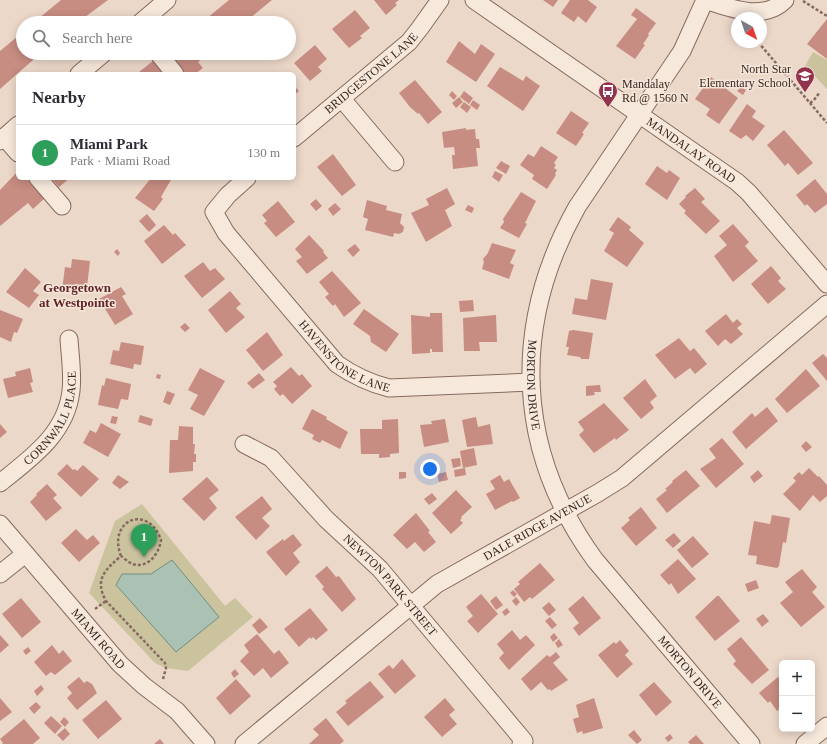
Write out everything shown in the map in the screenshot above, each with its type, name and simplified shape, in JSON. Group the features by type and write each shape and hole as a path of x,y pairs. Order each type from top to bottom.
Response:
{"street":[{"path":"148,16 167,0"},
{"name":"BRIDGESTONE LANE","path":"296,136 409,42 440,0"},
{"name":"MANDALAY ROAD","path":"474,0 743,187 827,284"},
{"path":"705,0 753,12 772,10 785,0"},
{"name":"MORTON DRIVE","path":"705,0 682,50 576,208 562,233 551,261 536,315 531,360 531,382 535,425 541,452 555,491 565,512 595,560 751,744"},
{"path":"81,72 96,60"},
{"path":"164,60 173,72"},
{"path":"342,98 394,162"},
{"path":"16,128 2,139 16,151"},
{"path":"40,180 62,206"},
{"name":"HAVENSTONE LANE","path":"244,180 228,195 214,212 226,233 337,364 353,375 371,383 389,388 531,382"},
{"name":"DALE RIDGE AVENUE","path":"244,744 411,604 447,577 565,512 622,478 827,304"},
{"name":"CORNWALL PLACE","path":"0,483 45,444 64,418 71,391 68,339"},
{"name":"NEWTON PARK STREET","path":"244,444 271,458 316,509 380,569 411,604 523,743"},
{"name":"MIAMI ROAD","path":"0,524 120,664 144,686 177,711 206,744"},
{"path":"0,574 25,554"},
{"path":"805,744 827,726"}],"path":[{"path":"803,1 827,16"},
{"path":"763,48 827,123"},
{"path":"810,103 820,92"},
{"path":"142,519 155,527 161,540 160,548 152,559 140,564 132,564 121,556 118,547 118,537 125,524 130,520 142,519"},
{"path":"121,556 106,569 101,580 101,592 106,600 165,663 166,668 163,678"},
{"path":"95,609 106,600"}],"shaded area":[{"path":"813,52 827,60 827,89 805,66"},
{"path":"142,504 225,606 235,598 253,617 188,671 166,668 155,663 89,593 115,521"},
{"path":"172,560 219,617 176,652 116,585 122,574 151,574"}],"building":[{"path":"61,0 108,0 86,16 42,16"},
{"path":"229,0 272,0 253,16 210,16"},
{"path":"374,0 399,0 395,3 397,5 386,15"},
{"path":"543,0 558,0 553,7"},
{"path":"570,0 588,0 597,7 586,23 578,16 574,22 561,13"},
{"path":"636,8 656,23 643,44 645,45 635,59 616,46 637,19 631,15"},
{"path":"355,10 370,28 360,36 362,38 349,48 332,29"},
{"name":"North Star Elementary School","path":"827,19 827,59 807,44"},
{"path":"16,38 16,60 33,60 19,72 16,72 16,75 0,89 0,51"},
{"path":"459,41 475,54 481,44 495,54 476,82 446,62"},
{"path":"315,45 327,59 318,67 322,71 310,81 294,63"},
{"path":"174,60 200,60 198,62 203,68 198,72 184,72"},
{"path":"153,61 161,72 139,72"},
{"path":"500,67 523,81 526,76 540,86 523,111 487,86"},
{"path":"711,77 738,98 719,124 706,115 710,109 695,99"},
{"path":"415,80 442,112 428,124 419,113 418,114 410,107 399,93"},
{"path":"741,87 746,90 743,95 737,91"},
{"path":"452,91 457,96 454,100 449,95"},
{"path":"464,91 473,98 469,104 460,97"},
{"path":"459,97 463,102 456,108 452,103"},
{"path":"473,100 480,105 477,110 470,105"},
{"path":"464,102 471,107 467,113 460,107"},
{"path":"747,104 756,111 752,117 765,126 753,141 746,135 741,139 729,131"},
{"path":"571,111 589,123 576,146 556,133"},
{"path":"466,128 466,130 475,129 476,139 479,139 480,148 476,148 478,166 453,169 452,155 455,155 454,147 444,148 442,132"},
{"path":"784,130 813,163 798,175 788,163 785,166 767,145"},
{"path":"541,146 558,157 554,163 556,165 554,168 557,170 556,175 547,189 532,179 534,175 520,165 528,154 534,157"},
{"path":"333,154 356,185 342,196 317,167"},
{"path":"501,161 510,166 506,174 496,168"},
{"path":"657,166 667,173 669,170 680,178 667,200 645,184"},
{"path":"495,171 503,175 499,182 492,177"},
{"path":"16,173 16,180 30,180 45,198 33,209 28,203 0,226 0,190"},
{"path":"815,179 827,194 827,204 815,213 807,204 805,206 796,195"},
{"path":"53,180 68,180 59,187"},
{"path":"149,180 171,180 161,197 163,199 154,211 135,198"},
{"path":"447,188 455,204 445,210 452,226 426,242 411,213 429,205 426,199"},
{"path":"695,188 705,199 701,202 720,221 706,234 684,213 686,211 679,204 686,197 685,196"},
{"path":"521,192 536,201 525,223 527,224 519,238 500,228 504,222 503,219"},
{"path":"316,199 322,206 316,211 310,204"},
{"path":"367,200 387,206 386,210 402,214 400,223 404,227 403,232 399,234 394,233 393,237 365,230 368,219 363,217"},
{"path":"278,201 295,222 276,237 264,223 267,221 262,215"},
{"path":"335,203 341,209 333,216 328,209"},
{"path":"468,205 474,208 472,213 465,210"},
{"path":"147,214 156,225 149,232 139,221"},
{"path":"618,217 631,227 629,230 644,243 627,267 604,251 614,233 609,230"},
{"path":"733,224 749,242 745,246 758,261 733,282 714,256 727,245 719,236"},
{"path":"164,225 173,235 175,233 186,245 162,264 144,241"},
{"path":"309,235 324,251 323,252 328,258 307,274 296,261 302,257 295,249"},
{"path":"492,243 516,250 510,263 514,265 509,279 482,269 484,262 483,259 488,253"},
{"path":"355,244 360,250 353,257 347,250"},
{"path":"117,249 120,253 118,256 114,252"},
{"path":"72,259 90,261 87,287 78,286 77,292 62,290 65,267 71,268"},
{"path":"203,262 210,271 215,268 225,279 202,298 184,276"},
{"path":"771,266 781,278 778,281 786,289 768,304 751,284"},
{"path":"25,268 41,282 33,291 39,295 29,308 6,292"},
{"path":"332,271 361,303 344,317 335,304 333,306 325,297 329,294 319,282"},
{"path":"591,279 613,283 606,320 572,314 575,298 587,300"},
{"path":"121,287 126,294 122,296 133,314 115,325 99,299"},
{"path":"230,291 241,304 236,308 245,317 226,333 208,310"},
{"path":"473,300 474,311 460,312 459,301"},
{"path":"364,309 399,334 386,352 371,342 370,336 353,324"},
{"path":"0,310 23,319 17,333 14,332 11,342 0,337"},
{"path":"430,313 442,313 443,352 432,352 432,349 430,349 430,353 412,354 411,315 430,317"},
{"path":"726,314 733,323 737,319 742,324 737,328 743,334 731,344 725,339 718,346 705,331"},
{"path":"496,315 497,342 479,342 480,351 464,351 463,318"},
{"path":"185,323 190,328 185,332 180,327"},
{"path":"573,330 593,333 589,359 581,359 580,357 567,355 569,347 566,347 569,331"},
{"path":"267,332 283,355 263,371 246,350"},
{"path":"679,338 690,351 694,348 707,364 695,374 690,368 675,379 655,355"},
{"path":"121,342 144,346 141,365 134,364 133,369 110,364 113,350 119,351"},
{"path":"823,354 827,358 827,381 812,363"},
{"path":"291,367 299,376 302,374 312,386 292,404 283,394 280,396 274,389 277,386 273,382"},
{"path":"30,368 33,382 30,383 33,392 8,398 3,379 16,376 15,372"},
{"path":"200,368 225,381 204,416 190,409 198,395 188,390"},
{"path":"806,369 820,386 787,413 775,399"},
{"path":"259,373 265,380 253,389 247,383"},
{"path":"157,374 161,375 160,379 156,378"},
{"path":"106,378 131,384 128,400 121,399 118,409 98,405 102,385 104,386"},
{"path":"645,379 657,396 650,402 654,408 641,419 623,398"},
{"path":"600,385 601,392 594,392 595,395 586,396 586,386"},
{"path":"167,391 175,394 170,405 163,402"},
{"path":"604,403 629,430 616,440 615,438 594,453 579,435 584,430 578,422"},
{"path":"767,407 778,421 746,449 732,432 752,413 755,417"},
{"path":"312,409 327,417 326,419 348,432 340,449 322,440 320,443 312,439 314,435 302,429"},
{"path":"140,415 153,419 151,426 138,422"},
{"path":"112,416 118,417 116,424 110,423"},
{"path":"476,417 478,427 490,424 493,444 467,447 462,420"},
{"path":"398,419 399,453 390,454 390,457 379,458 379,454 361,454 360,429 382,429 382,420"},
{"path":"445,419 449,442 424,447 420,425 432,424 431,421"},
{"path":"101,423 121,434 108,457 83,443 90,430 96,433"},
{"path":"0,424 7,432 0,438"},
{"path":"179,426 193,427 193,444 195,444 194,454 196,454 196,462 193,462 193,471 169,473 170,440 178,440"},
{"path":"722,438 744,464 716,488 700,469 716,458 709,449"},
{"path":"806,441 812,447 806,452 801,446"},
{"path":"474,448 477,465 463,468 460,451"},
{"path":"460,458 461,466 453,468 451,459"},
{"path":"67,464 73,470 75,469 77,471 83,465 99,479 81,497 57,474"},
{"path":"465,468 466,475 455,477 454,470"},
{"path":"809,468 827,485 827,496 820,502 813,495 800,511 783,494 796,481 793,478 799,472 802,475"},
{"path":"686,470 700,486 667,513 656,499 667,490 665,489 673,482 672,481"},
{"path":"758,470 763,476 754,483 750,477"},
{"path":"399,472 406,472 406,478 399,479"},
{"path":"446,472 448,480 439,482 437,474"},
{"path":"118,475 129,482 120,489 112,483"},
{"path":"500,475 504,482 509,479 520,498 495,510 486,494 495,489 490,481"},
{"path":"207,477 219,490 209,498 217,508 204,521 182,499"},
{"path":"47,484 57,495 53,498 62,508 46,521 30,502"},
{"path":"456,490 472,507 461,517 462,518 460,520 463,523 451,534 432,513"},
{"path":"432,493 437,499 429,505 424,499"},
{"path":"262,496 272,509 262,518 270,526 256,540 235,517"},
{"path":"641,507 657,528 636,546 621,528 630,520 628,518"},
{"path":"416,513 430,531 428,532 436,542 424,552 415,542 407,549 393,535"},
{"path":"772,515 790,518 786,543 783,542 779,566 777,568 756,564 757,556 748,555 754,521 770,524"},
{"path":"76,529 87,540 93,535 100,543 79,562 61,543"},
{"path":"674,533 681,541 673,548 665,540"},
{"path":"293,534 302,545 293,553 300,562 286,576 266,552 283,539 284,541"},
{"path":"693,536 709,554 692,568 677,550"},
{"path":"678,559 696,579 678,594 671,583 669,585 660,575"},
{"path":"540,563 555,580 532,599 530,597 524,602 514,589 520,584 518,582"},
{"path":"327,566 336,577 339,576 356,599 342,612 322,589 324,587 315,576"},
{"path":"802,569 817,587 812,592 825,607 801,627 780,603 793,592 785,582"},
{"path":"756,580 759,588 748,592 745,584"},
{"path":"513,590 517,594 514,597 510,593"},
{"path":"481,594 498,614 478,633 467,621 473,616 466,607"},
{"path":"496,596 503,605 496,610 490,601"},
{"path":"583,596 601,618 579,636 573,628 579,623 568,609"},
{"path":"717,596 719,596 740,621 715,641 695,617"},
{"path":"516,597 520,602 516,606 512,601"},
{"path":"21,598 41,622 22,638 2,614"},
{"path":"549,602 556,610 549,616 542,608"},
{"path":"310,608 328,630 316,640 313,637 311,639 310,637 299,647 284,629"},
{"path":"507,608 510,612 505,616 502,612"},
{"path":"763,614 769,621 762,627 756,619"},
{"path":"550,617 557,625 552,629 545,621"},
{"path":"260,618 268,627 259,634 252,625"},
{"path":"512,630 520,640 526,635 535,645 509,670 499,658 504,653 497,644"},
{"path":"554,633 558,638 553,642 550,637"},
{"path":"257,634 274,654 279,650 289,663 271,678 263,668 254,676 240,661 249,652 244,645"},
{"path":"0,635 9,645 0,653"},
{"path":"741,637 769,670 752,684 733,664 736,661 727,649"},
{"path":"559,639 563,645 558,648 555,643"},
{"path":"620,640 629,651 625,655 633,664 617,678 598,655 614,642 616,644"},
{"path":"52,645 59,654 63,650 72,661 55,675 51,672 46,676 34,662"},
{"path":"28,647 31,651 26,655 23,651"},
{"path":"556,652 560,657 553,663 568,680 551,691 550,689 548,690 541,682 531,691 521,679 547,655 550,657"},
{"path":"402,659 416,676 395,694 378,674 389,665 393,669"},
{"path":"235,669 239,674 234,678 231,673"},
{"path":"79,677 84,683 87,681 92,684 97,693 77,710 67,698 72,693 67,687"},
{"path":"778,677 779,709 777,711 770,701 768,703 759,693"},
{"path":"236,679 251,696 230,715 216,698"},
{"path":"370,681 384,697 348,726 336,712 347,703 345,701"},
{"path":"654,682 672,702 656,716 639,695"},
{"path":"41,685 44,689 37,696 34,691"},
{"path":"0,698 12,712 0,721"},
{"path":"445,698 455,710 449,715 457,724 442,737 424,717"},
{"path":"594,698 603,728 583,734 582,731 577,733 573,719 579,717 576,705"},
{"path":"106,700 122,719 98,739 82,720"},
{"path":"36,702 41,707 34,714 29,708"},
{"path":"51,716 62,726 55,734 44,723"},
{"path":"64,717 69,722 65,727 60,722"},
{"path":"326,718 344,741 340,744 309,744 319,735 313,729"},
{"path":"24,719 40,738 33,744 2,744 3,743 0,739"},
{"path":"65,728 70,734 63,741 57,735"},
{"path":"634,730 642,740 637,744 628,735"},
{"path":"670,734 673,738 668,742 665,738"},
{"path":"696,735 704,744 690,744 688,742"},
{"path":"160,739 164,744 154,744"}],"place":[{"name":"North Star Elementary School","path":"805,93"},
{"name":"Mandalay Rd @ 1560 N","path":"608,108"},
{"name":"Miami Park","path":"144,557"}],"district":[{"name":"Georgetown at Westpointe","path":"77,294"}]}
